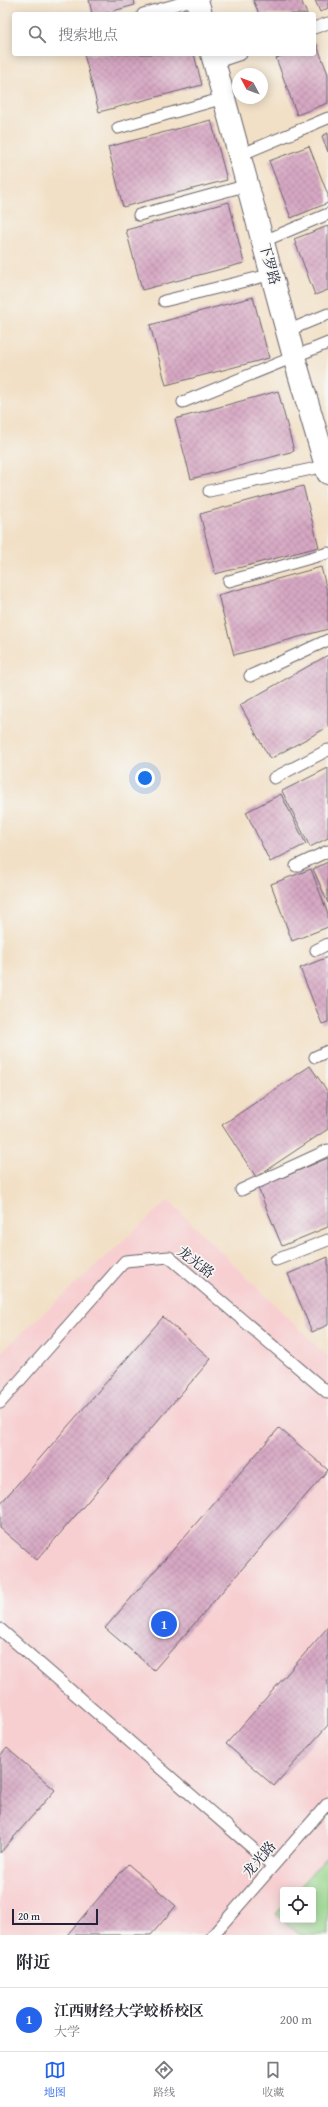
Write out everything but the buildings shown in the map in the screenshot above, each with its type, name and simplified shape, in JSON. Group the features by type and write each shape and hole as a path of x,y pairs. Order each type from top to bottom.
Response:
{"street":[{"path":"197,0 200,12"},
{"name":"下罗路","path":"213,59 264,240 294,357 323,432 327,470"}],"lane":[{"path":"150,12 192,0"},
{"path":"316,27 328,23"},
{"path":"213,59 230,56"},
{"path":"118,128 224,98"},
{"path":"240,155 328,118"},
{"path":"138,216 248,185"},
{"path":"264,240 328,214"},
{"path":"164,301 273,274"},
{"path":"287,331 328,314"},
{"path":"183,402 328,343"},
{"path":"209,491 327,470"},
{"path":"229,581 328,553"},
{"path":"250,676 328,640"},
{"path":"274,778 328,750"},
{"path":"296,866 328,851"},
{"path":"316,950 328,944"},
{"path":"315,1057 328,1052"},
{"path":"241,1190 328,1150"},
{"path":"276,1260 328,1240"},
{"name":"龙光路","path":"0,1403 124,1261 169,1257 328,1393"},
{"path":"0,1628 273,1866"},
{"name":"龙光路","path":"213,1935 328,1803"}],"shaded area":[{"path":"168,1200 328,1357 328,1935 0,1935 0,1353"}],"green space":[{"path":"328,1856 328,1935 300,1935 286,1923 316,1923 316,1887 300,1887"},
{"path":"280,1909 280,1918 276,1914"}],"place":[{"name":"江西财经大学蛟桥校区","path":"164,1624"}]}
